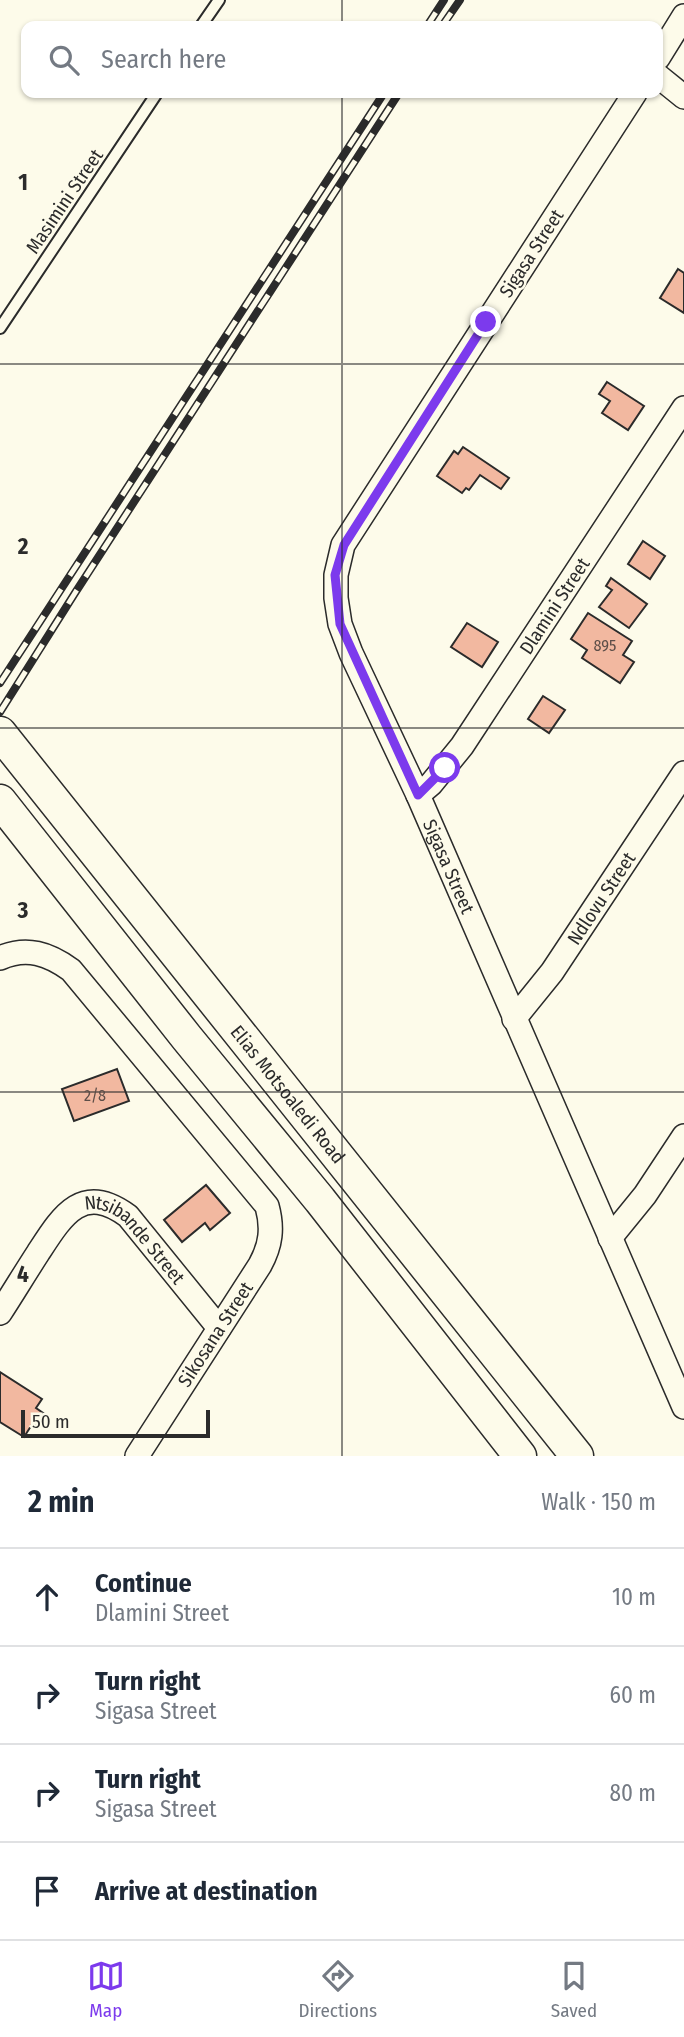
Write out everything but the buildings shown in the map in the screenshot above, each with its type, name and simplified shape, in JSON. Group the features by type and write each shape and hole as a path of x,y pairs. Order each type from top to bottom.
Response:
{"main road":[{"name":"Elias Motsoaledi Road","path":"0,733 577,1456"},
{"name":"Elias Motsoaledi Road","path":"0,801 320,1200 520,1456"}],"street":[{"path":"663,50 684,16"},
{"path":"663,80 684,97"},
{"name":"Sigasa Street","path":"632,98 344,545 335,575 340,624 418,795 684,1407"},
{"name":"Dlamini Street","path":"418,795 431,784 462,746 684,408"},
{"name":"Ndlovu Street","path":"514,1019 552,972 684,773"},
{"name":"Sikosana Street","path":"0,958 15,952 29,951 57,960 71,970 267,1206 271,1232 266,1254 137,1456"},
{"path":"610,1238 645,1195 684,1136"},
{"name":"Ntsibande Street","path":"0,1312 57,1223 76,1205 96,1201 113,1205 128,1216 219,1328"}],"lane":[{"path":"204,21 219,0"},
{"name":"Masimini Street","path":"0,328 154,98"}],"railway":[{"path":"430,21 444,0"},
{"path":"445,21 460,0"},
{"path":"0,683 381,98"},
{"path":"0,712 396,98"}],"route":[{"path":"445,768 418,795 340,624 335,575 344,545 486,322"}]}
